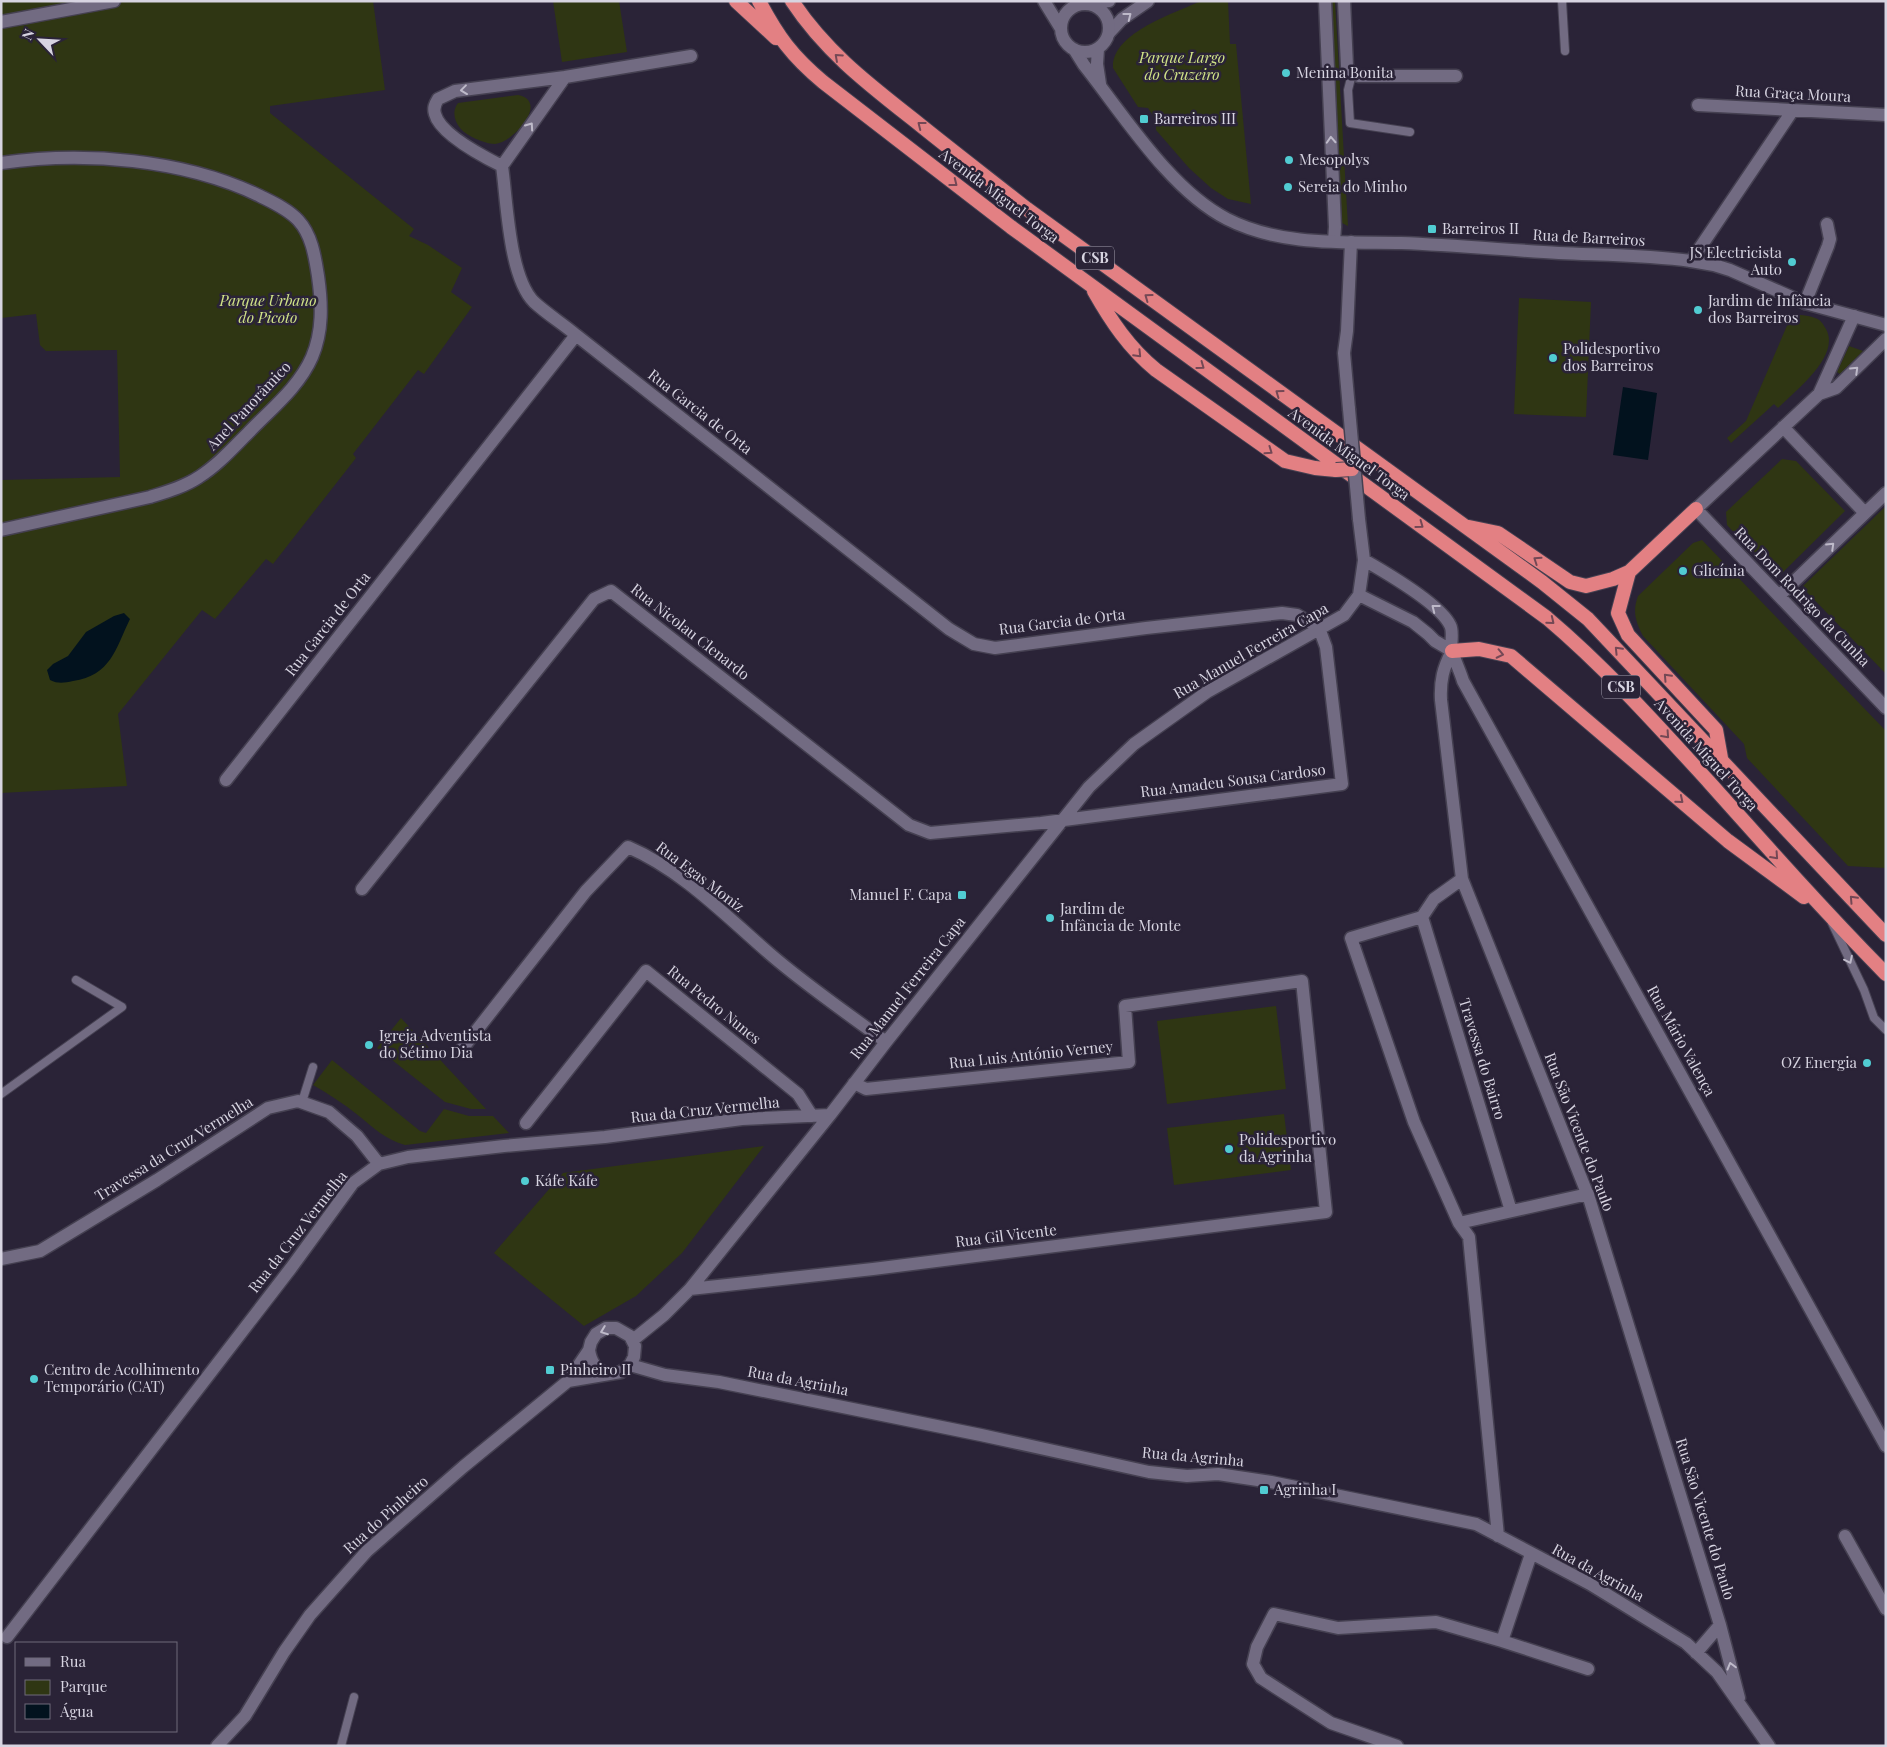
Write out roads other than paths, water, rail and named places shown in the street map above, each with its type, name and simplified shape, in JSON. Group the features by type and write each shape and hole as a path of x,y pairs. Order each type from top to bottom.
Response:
{"highway":[{"path":"736,1 761,26 786,46"},
{"name":"Avenida Miguel Torga","path":"759,1 786,46 805,67 823,82 1011,227 1560,628 1602,667 1653,720 1828,916 1886,974"},
{"name":"Avenida Miguel Torga","path":"792,1 801,8 828,48 851,69 975,168 1051,226 1542,582 1588,618 1880,923 1886,935"},
{"path":"1092,286 1122,336 1140,357 1285,461 1316,468 1336,470 1352,468"},
{"path":"1462,525 1498,533 1570,582 1586,586 1613,579 1629,572 1696,510"},
{"path":"1629,572 1618,613 1628,635 1716,730 1721,759"},
{"path":"1452,651 1479,649 1511,656 1728,841 1828,916"}],"street":[{"path":"1,22 114,1"},
{"path":"1044,1 1060,27 1066,43 1082,52 1098,49 1122,19 1148,1"},
{"path":"1060,27 1066,12 1072,7 1081,3 1109,1"},
{"path":"1324,1 1335,227 1334,241"},
{"path":"1344,1 1347,66 1352,74 1359,76 1456,76"},
{"path":"1081,3 1100,8 1108,20 1109,33"},
{"name":"Rua de Barreiros","path":"1074,49 1158,161 1194,196 1226,219 1264,234 1334,241 1403,243 1691,261 1730,270 1805,303 1886,325"},
{"name":"Rua de Barreiros","path":"1098,49 1097,64 1101,86"},
{"path":"502,166 465,146 441,124 435,115 434,106 438,99 455,91 565,77 691,56"},
{"path":"565,77 502,166 514,261 521,282 533,301 576,336"},
{"name":"Rua Graça Moura","path":"1698,105 1886,115"},
{"path":"1691,261 1793,110"},
{"name":"Anel Panorâmico","path":"1,163 85,157 132,162 180,169 245,189 285,210 298,220 308,235 314,254 322,313 317,343 312,358 301,376 217,464 198,478 170,491 150,497 1,530"},
{"path":"1805,303 1830,239 1827,224"},
{"name":"Rua Manuel Ferreira Capa","path":"633,1340 664,1315 690,1288 830,1116 886,1042 1089,787 1134,744 1206,692 1344,615 1359,595 1364,560 1352,468 1344,353 1347,331 1351,242"},
{"path":"1819,394 1854,316"},
{"name":"Rua Garcia de Orta","path":"226,780 576,336 949,629 974,644 995,648 1146,628 1282,613 1297,615 1319,628"},
{"path":"1696,510 1819,394 1836,388 1886,339"},
{"path":"1783,427 1865,513"},
{"path":"1779,596 1886,493"},
{"name":"Rua Dom Rodrigo da Cunha","path":"1696,510 1886,708"},
{"path":"1364,560 1389,574 1443,614 1451,626 1452,651"},
{"name":"Rua Nicolau Clenardo","path":"362,889 594,598 611,591 909,825 930,833 1062,820"},
{"path":"1359,595 1414,622 1435,642 1452,651"},
{"name":"Rua Amadeu Sousa Cardoso","path":"1062,820 1342,784 1326,646 1319,628"},
{"name":"Rua São Vicente do Paulo","path":"1452,651 1444,667 1440,682 1462,879 1588,1194 1720,1625 1742,1708"},
{"name":"Rua Mário Valença","path":"1452,651 1463,680 1886,1446"},
{"name":"Rua Egas Moniz","path":"462,1049 586,891 628,847 651,857 706,898 772,956 886,1042"},
{"path":"1462,879 1434,900 1422,917 1351,938 1414,1122 1459,1222 1469,1237 1498,1536"},
{"name":"Travessa do Bairro","path":"1422,917 1511,1211"},
{"name":"Rua Pedro Nunes","path":"526,1123 646,971 798,1094 812,1116"},
{"name":"Rua Luis António Verney","path":"854,1083 866,1089 1129,1062 1125,1006 1302,981 1326,1212"},
{"name":"Travessa da Cruz Vermelha","path":"1,1259 40,1251 157,1180 268,1108 298,1101 328,1112 357,1136 379,1164"},
{"name":"Rua da Cruz Vermelha","path":"8,1637 291,1268 353,1182 379,1164 408,1157 606,1137 742,1119 830,1116"},
{"path":"1459,1222 1588,1194"},
{"name":"Rua Gil Vicente","path":"690,1288 873,1269 1326,1212"},
{"name":"Rua do Pinheiro","path":"217,1746 245,1716 284,1652 310,1615 367,1551 463,1467 568,1382 589,1350 596,1334 606,1328 616,1328 624,1330 633,1340"},
{"path":"630,1365 634,1357 635,1346 633,1340"},
{"path":"589,1350 590,1360 595,1367 609,1374"},
{"name":"Rua da Agrinha","path":"630,1365 664,1375 728,1384 981,1434 1149,1472 1187,1476 1218,1474 1270,1482 1476,1524 1590,1584 1686,1643 1717,1672 1769,1746"},
{"name":"Rua do Pinheiro","path":"568,1382 621,1372 630,1365"},
{"path":"1845,1536 1886,1609"},
{"path":"1502,1641 1531,1554"},
{"path":"1397,1746 1331,1723 1261,1678 1252,1664 1257,1647 1274,1614 1338,1628 1436,1622 1588,1669"},
{"name":"Rua São Vicente do Paulo","path":"1696,1653 1720,1625"}],"lane":[{"path":"1562,1 1566,51"},
{"path":"1352,74 1348,90 1350,123 1410,132"},
{"path":"1828,916 1864,990 1874,1018 1886,1030"},
{"path":"1,1094 122,1007 76,980"},
{"path":"302,1102 312,1068"},
{"path":"341,1746 354,1697"}],"water":[{"path":"1623,387 1657,393 1648,460 1613,455"},
{"path":"124,613 130,619 115,651 104,667 86,678 61,683 50,680 47,670 53,664 68,656 86,632 114,616"}],"place":[{"name":"Menina Bonita","path":"1286,73"},
{"name":"Barreiros III","path":"1144,119"},
{"name":"Mesopolys","path":"1289,160"},
{"name":"Sereia do Minho","path":"1288,187"},
{"name":"Barreiros II","path":"1432,229"},
{"name":"JS Electricista Auto","path":"1792,262"},
{"name":"Jardim de Infância dos Barreiros","path":"1698,310"},
{"name":"Polidesportivo dos Barreiros","path":"1553,358"},
{"name":"Glicínia","path":"1683,571"},
{"name":"Manuel F. Capa","path":"962,895"},
{"name":"Jardim de Infância de Monte","path":"1050,918"},
{"name":"Igreja Adventista do Sétimo Dia","path":"369,1045"},
{"name":"OZ Energia","path":"1867,1063"},
{"name":"Polidesportivo da Agrinha","path":"1229,1149"},
{"name":"Káfe Káfe","path":"525,1181"},
{"name":"Pinheiro II","path":"550,1370"},
{"name":"Centro de Acolhimento Temporário (CAT)","path":"34,1379"},
{"name":"Agrinha I","path":"1264,1490"}],"park label":[{"name":"Parque Largo do Cruzeiro","path":"1182,66"},
{"name":"Parque Urbano do Picoto","path":"268,310"}]}
